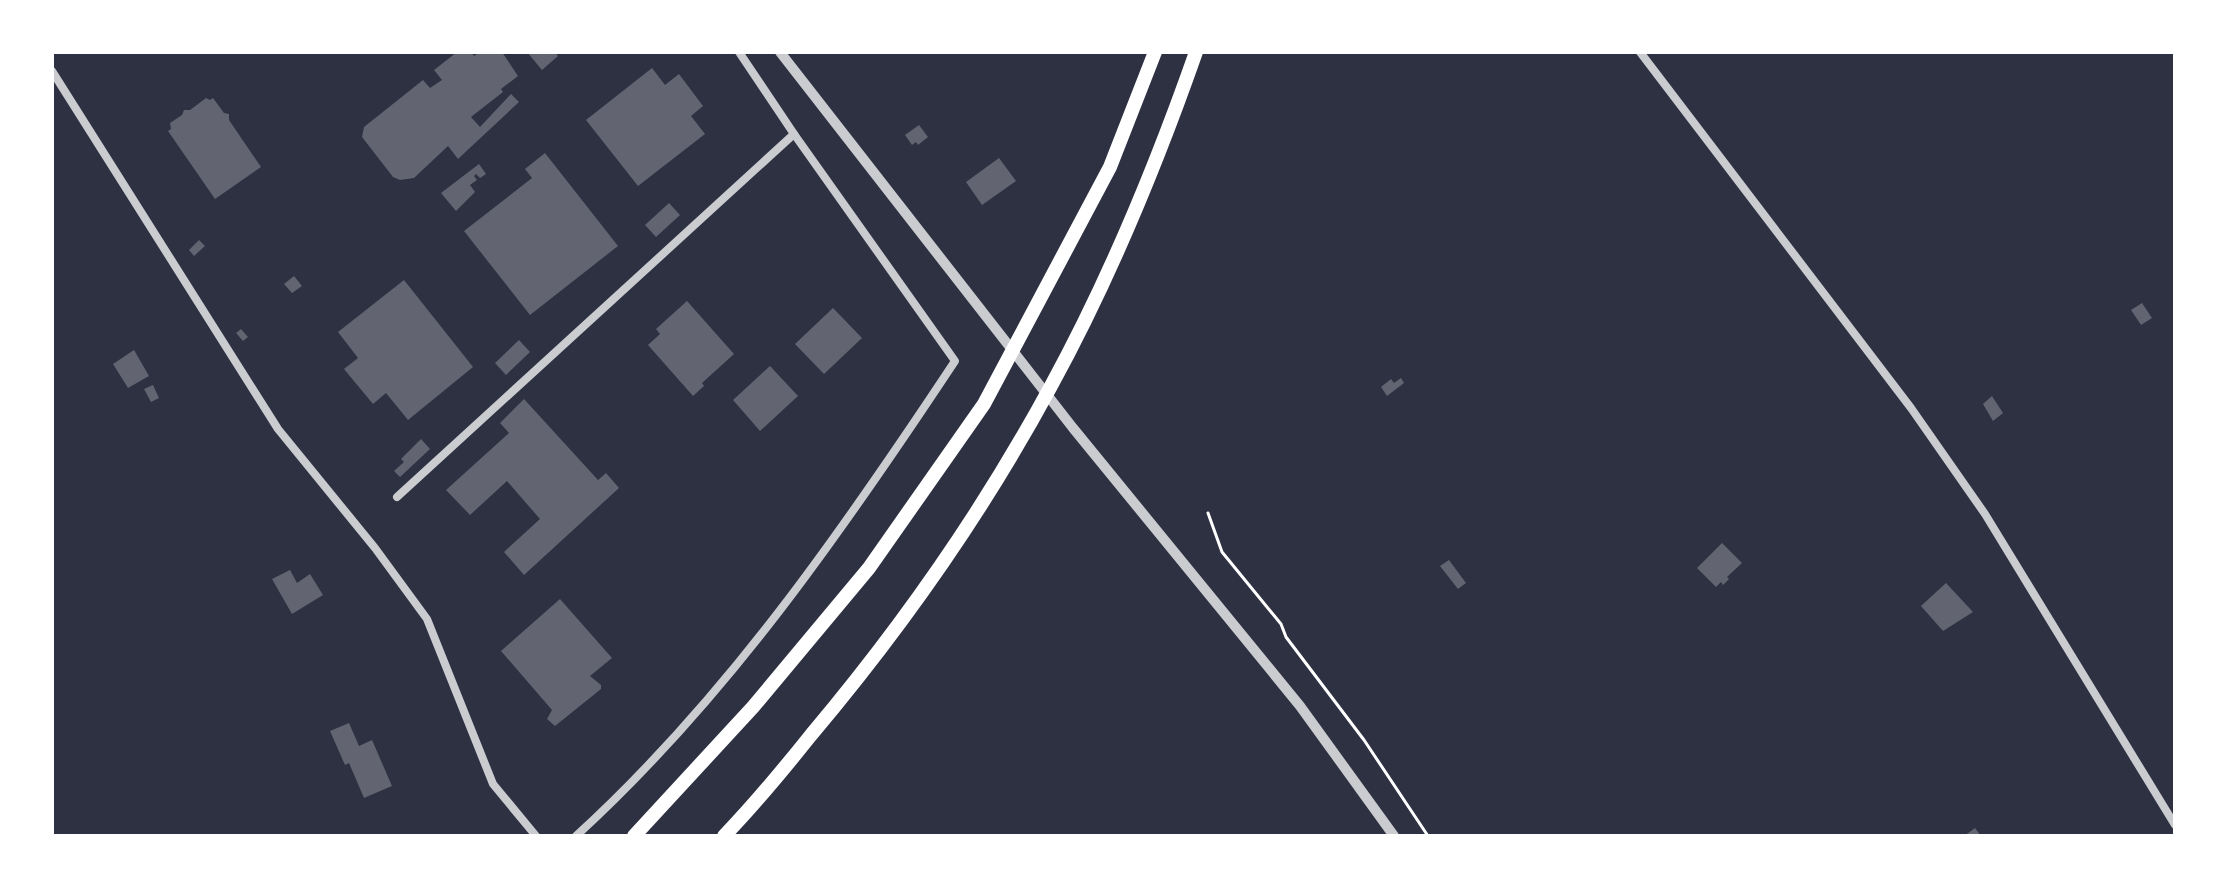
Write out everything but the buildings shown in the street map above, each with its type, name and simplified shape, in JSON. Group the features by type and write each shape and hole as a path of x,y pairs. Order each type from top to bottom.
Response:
{"highway":[{"path":"634,836 753,707 869,568 984,404 1110,167 1155,52"},
{"path":"724,836 871,664 990,490 1051,386 1095,296 1142,192 1196,52"}],"street":[{"path":"576,836 688,722 761,635 880,475 955,361 739,52"},
{"path":"780,52 1073,428 1300,706 1394,836"},
{"path":"1640,52 1901,396 1985,514 2175,825"},
{"path":"52,71 278,429 375,548 427,619 493,784 536,836"},
{"path":"397,497 794,134"}],"path":[{"path":"1208,513 1222,552 1281,624 1286,637 1364,740 1428,836"}]}
